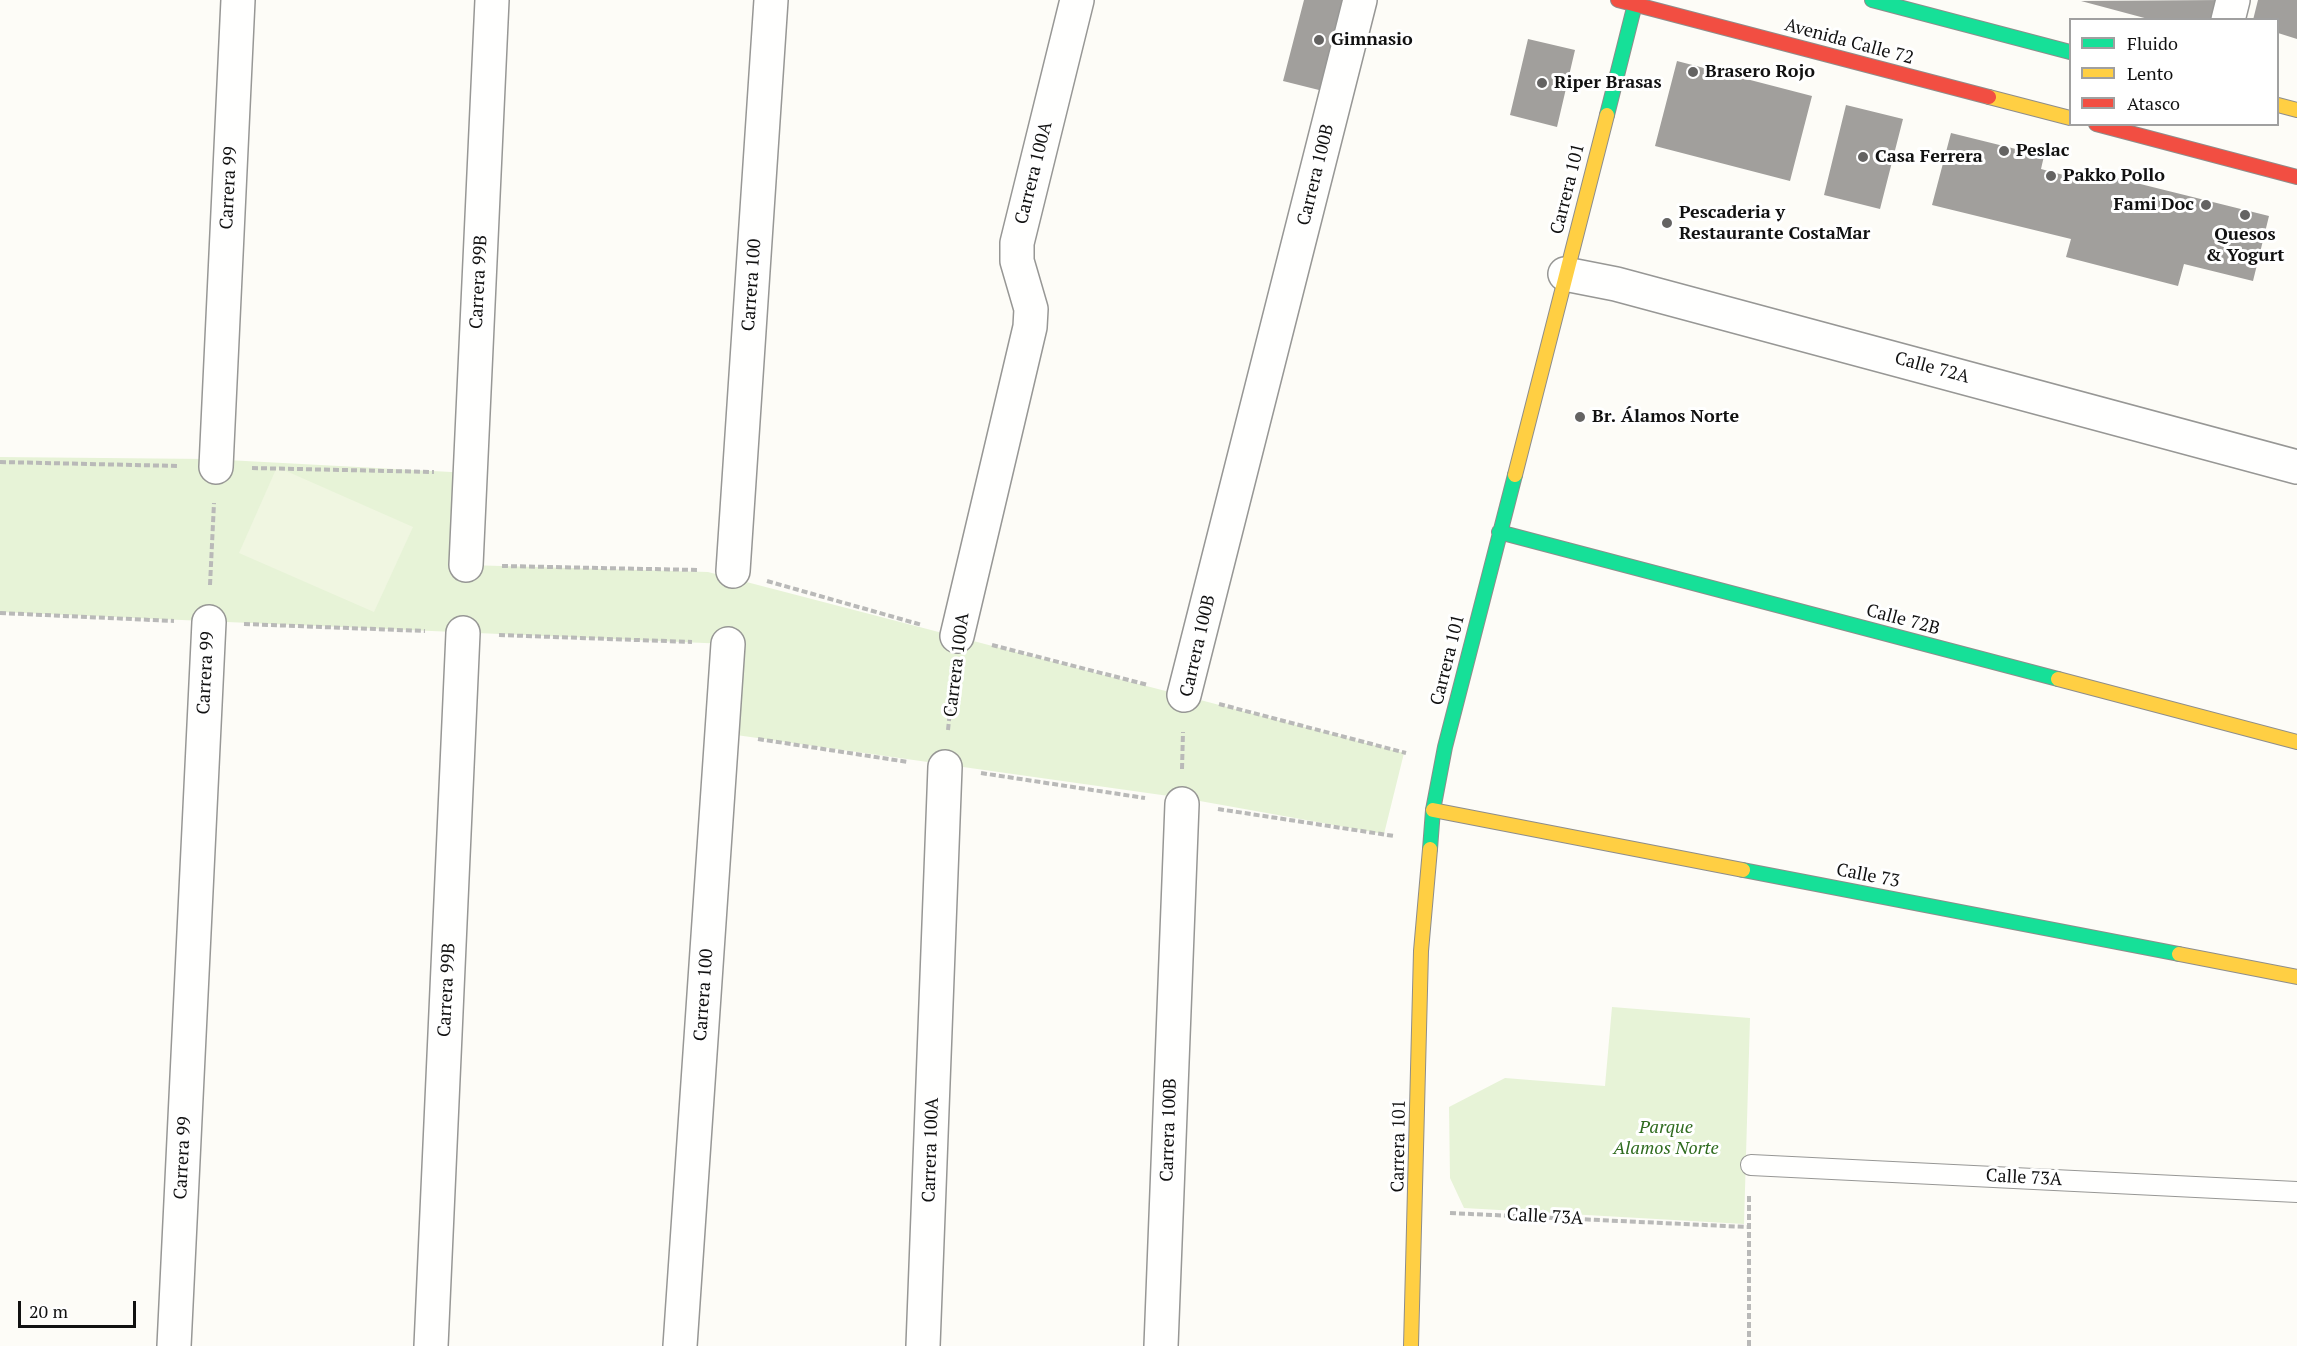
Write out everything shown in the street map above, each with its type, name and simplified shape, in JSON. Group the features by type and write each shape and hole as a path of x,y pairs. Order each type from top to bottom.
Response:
{"street":[{"name":"Carrera 99","path":"216,467 238,0"},
{"name":"Carrera 99B","path":"466,565 492,0"},
{"name":"Carrera 100","path":"732,571 771,0"},
{"name":"Carrera 100A","path":"957,636 1030,327 1031,309 1017,261 1017,243 1077,0"},
{"name":"Carrera 100B","path":"1185,695 1360,0"},
{"name":"Avenida Calle 72","path":"1617,0 1635,2 2069,118"},
{"path":"1872,0 1940,8 2069,52"},
{"path":"2228,18 2233,0"},
{"name":"Carrera 101","path":"1411,1346 1421,951 1433,810 1442,763 1499,532 1635,2"},
{"path":"2279,106 2297,111"},
{"path":"2104,126 2297,177"},
{"name":"Calle 72A","path":"1565,274 1628,287 2297,467"},
{"name":"Calle 72B","path":"1499,532 2297,742"},
{"name":"Carrera 99","path":"174,1346 209,622"},
{"name":"Carrera 99B","path":"431,1346 463,633"},
{"name":"Carrera 100","path":"680,1346 728,644"},
{"name":"Carrera 100A","path":"923,1346 945,767"},
{"name":"Carrera 100B","path":"1161,1346 1182,804"},
{"name":"Calle 73","path":"1433,810 2297,977"}],"lane":[{"name":"Calle 73A","path":"1751,1165 2297,1192"}],"path":[{"name":"Carrera 99","path":"209,622 216,467"},
{"path":"466,565 732,571 957,636 1442,763"},
{"path":"463,633 728,644"},
{"name":"Carrera 100A","path":"945,767 957,636"},
{"name":"Carrera 100B","path":"1182,804 1185,695"},
{"path":"722,733 1430,842"},
{"path":"1749,1346 1747,1227 1751,1165"},
{"name":"Calle 73A","path":"1416,1211 1747,1227"}],"green space":[{"path":"0,457 208,459 470,473 467,565 708,572 1404,753 1384,834 1183,798 722,733 727,644 0,612"},
{"path":"277,467 413,527 374,612 239,553"},
{"name":"Parque Alamos Norte","path":"1612,1007 1750,1018 1744,1224 1464,1208 1450,1178 1449,1107 1505,1078 1605,1086"}],"building":[{"name":"Gimnasio","path":"1304,0 1355,0 1331,93 1283,81"},
{"path":"2222,0 2218,18 2145,18 2081,1"},
{"path":"2258,0 2297,0 2297,39 2279,33 2279,18 2254,18"},
{"name":"Riper Brasas","path":"1528,39 1575,50 1557,127 1510,115"},
{"path":"1677,61 1812,96 1790,181 1655,146"},
{"name":"Casa Ferrera","path":"1846,105 1903,119 1880,209 1824,195"},
{"path":"1951,133 2044,156 2041,169 2086,181 2088,171 2269,216 2253,281 2184,264 2178,286 2066,257 2071,239 1932,205"}],"traffic: fast":[{"path":"1607,115 1636,0"},
{"path":"1872,0 2069,52"},
{"path":"1430,849 1433,810 1445,747 1515,475"},
{"path":"1499,532 2058,679"},
{"path":"1743,870 2179,954"}],"traffic: slow":[{"path":"1989,97 2069,118"},
{"path":"2279,105 2297,110"},
{"path":"1515,475 1607,115"},
{"path":"2058,679 2297,742"},
{"path":"1433,810 1743,870"},
{"path":"1411,1346 1421,951 1430,849"},
{"path":"2179,954 2297,977"}],"traffic: jam":[{"path":"1618,0 1989,97"},
{"path":"2104,126 2297,177"}],"place":[{"name":"Gimnasio","path":"1319,40"},
{"name":"Brasero Rojo","path":"1693,72"},
{"name":"Riper Brasas","path":"1542,83"},
{"name":"Peslac","path":"2004,151"},
{"name":"Casa Ferrera","path":"1863,157"},
{"name":"Pakko Pollo","path":"2051,176"},
{"name":"Fami Doc","path":"2206,205"},
{"name":"Quesos & Yogurt","path":"2245,215"},
{"name":"Pescaderia y Restaurante CostaMar","path":"1667,223"},
{"name":"Br. Álamos Norte","path":"1580,417"}]}
